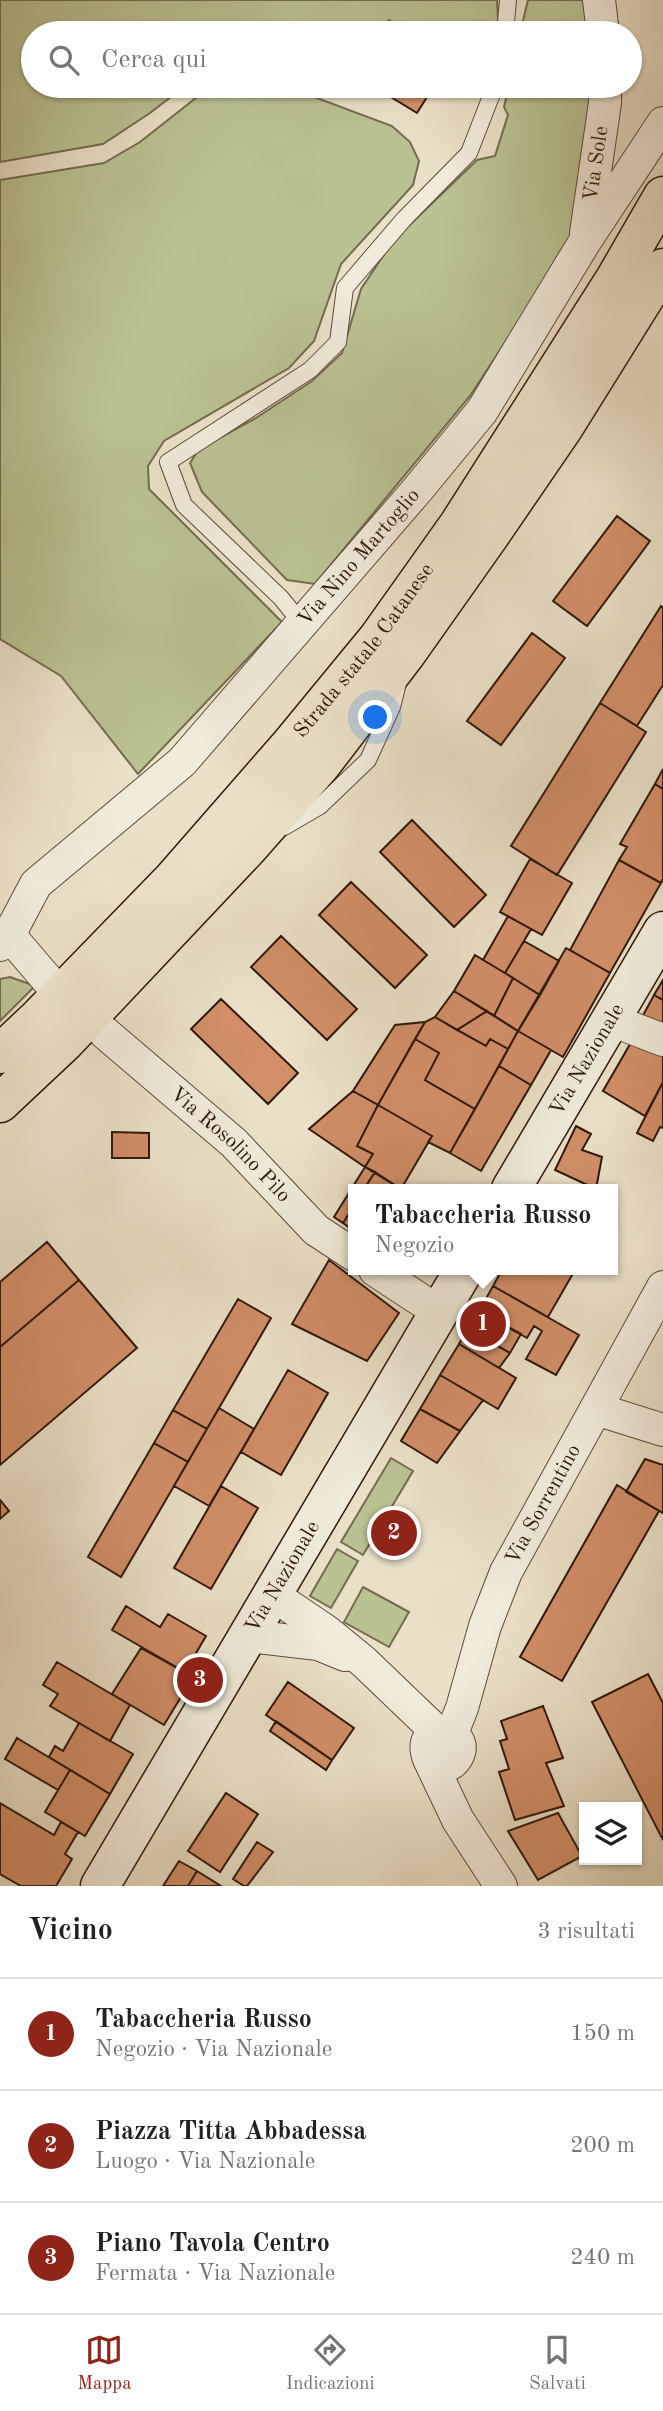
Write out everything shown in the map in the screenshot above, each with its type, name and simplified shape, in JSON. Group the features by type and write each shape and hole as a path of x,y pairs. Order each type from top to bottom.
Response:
{"main road":[{"name":"Strada statale Catanese","path":"0,1054 173,879 290,745 378,638 459,524 615,279 663,196"},
{"name":"Strada statale Catanese","path":"0,1103 65,1042 249,847 321,765 406,654 564,427 663,268"}],"street":[{"path":"599,0 602,21"},
{"name":"Via Sole","path":"584,243 605,98"},
{"name":"Via Nino Martoglio","path":"4,940 36,884 182,762 482,411 584,243 663,123"},
{"name":"Via Nazionale","path":"514,1184 663,931"},
{"path":"4,940 51,984"},
{"path":"611,1020 663,1040"},
{"name":"Via Rosolino Pilo","path":"105,1033 234,1143 316,1230 348,1251"},
{"path":"384,1275 439,1312"},
{"name":"Via Nazionale","path":"100,1886 461,1275"},
{"name":"Via Sorrentino","path":"440,1746 456,1723 462,1708 485,1626 506,1572 663,1287"},
{"path":"596,1409 663,1430"},
{"path":"273,1595 326,1631 363,1662 388,1685 440,1746 465,1801 481,1854 501,1886"},
{"path":"248,1636 318,1644 363,1662"}],"lane":[{"path":"506,21 508,0"},
{"path":"302,624 281,598 184,505 168,462 310,370 338,342 345,288 404,219 469,153 490,98"}],"green space":[{"path":"0,0 497,0 498,21 21,21 21,98 169,98 103,144 0,162"},
{"path":"528,0 586,0 590,21 523,21"},
{"path":"196,98 317,98 392,126 410,142 419,161 413,185 341,264 314,341 289,368 164,441 148,466 149,489 282,622 138,774 61,676 0,639 0,180 104,163 140,142"},
{"path":"506,98 592,98 576,234 470,396 315,584 287,580 202,492 190,463 199,449 256,418 312,381 342,353 361,289 393,241 477,160 495,156 508,115 504,107"},
{"path":"10,977 35,986 0,1021 0,979"},
{"path":"391,1458 413,1471 363,1555 341,1542"},
{"path":"337,1549 358,1561 331,1608 310,1596"},
{"path":"363,1587 409,1612 389,1647 344,1622"}],"building":[{"path":"393,98 426,98 417,113"},
{"path":"617,516 650,541 587,626 553,601"},
{"path":"661,606 663,685 637,726 600,703"},
{"path":"532,633 565,658 501,745 467,721"},
{"path":"600,703 646,732 557,875 511,846"},
{"path":"663,769 663,789 655,784"},
{"path":"655,784 663,789 661,883 619,860 627,847 620,844"},
{"path":"412,820 486,895 454,927 380,852"},
{"path":"530,859 572,883 542,935 500,912"},
{"path":"619,860 661,883 610,973 570,950"},
{"path":"351,882 427,955 395,988 319,915"},
{"path":"508,916 531,929 505,973 483,960"},
{"path":"281,936 357,1009 327,1040 251,967"},
{"path":"524,941 559,961 540,995 505,973"},
{"path":"566,948 610,973 563,1057 518,1031"},
{"path":"475,955 513,978 494,1016 454,991"},
{"path":"513,978 540,995 518,1031 494,1016"},
{"path":"663,980 663,1000 654,995"},
{"path":"454,991 487,1011 457,1030 435,1017"},
{"path":"654,995 663,1000 663,1029 640,1021"},
{"path":"221,999 298,1073 268,1104 191,1029"},
{"path":"487,1011 518,1031 508,1049 490,1039 486,1046 457,1030"},
{"path":"435,1017 486,1046 490,1039 508,1049 475,1109 425,1080 439,1053 415,1039 425,1022"},
{"path":"425,1022 378,1105 353,1091 395,1025"},
{"path":"518,1031 551,1050 531,1085 499,1066"},
{"path":"415,1039 439,1053 425,1080 475,1109 450,1153 428,1142 432,1136 378,1105"},
{"path":"633,1039 663,1051 663,1082 645,1116 603,1091"},
{"path":"499,1066 531,1085 481,1171 450,1153"},
{"path":"663,1082 663,1128 660,1127 653,1141 637,1133"},
{"path":"353,1091 378,1105 357,1146 373,1154 365,1167 309,1129"},
{"path":"378,1105 432,1136 404,1184 393,1184 365,1167 373,1154 357,1146"},
{"path":"576,1126 591,1134 582,1150 602,1157 597,1184 585,1184 555,1170"},
{"path":"112,1132 149,1133 149,1158 112,1158"},
{"path":"365,1167 375,1172 367,1184 354,1184"},
{"path":"375,1172 393,1184 367,1184"},
{"path":"348,1194 348,1215 343,1223 334,1217"},
{"path":"47,1242 79,1280 0,1347 0,1282"},
{"path":"329,1260 399,1313 367,1361 292,1324"},
{"path":"499,1275 572,1275 548,1317 493,1286"},
{"path":"79,1280 137,1348 0,1465 0,1347"},
{"path":"493,1286 579,1335 556,1375 526,1359 542,1331 534,1326 527,1338 479,1311"},
{"path":"238,1299 271,1318 207,1429 173,1410"},
{"path":"479,1311 521,1334 510,1353 468,1329"},
{"path":"468,1329 510,1353 499,1368 459,1344"},
{"path":"459,1344 516,1378 498,1409 440,1375"},
{"path":"288,1370 328,1393 281,1475 241,1452"},
{"path":"440,1375 483,1400 460,1431 420,1409"},
{"path":"219,1408 254,1429 209,1506 174,1486"},
{"path":"420,1409 460,1431 437,1463 401,1441"},
{"path":"173,1410 207,1429 188,1462 154,1443"},
{"path":"154,1443 188,1462 121,1577 88,1557"},
{"path":"645,1459 663,1465 663,1513 626,1492"},
{"path":"617,1485 659,1511 562,1681 520,1657"},
{"path":"221,1486 258,1508 211,1589 174,1568"},
{"path":"0,1500 9,1511 0,1519"},
{"path":"126,1606 160,1627 168,1614 206,1636 185,1672 112,1630"},
{"path":"141,1648 193,1677 164,1725 112,1694"},
{"path":"57,1662 130,1705 110,1741 50,1706 58,1694 43,1685"},
{"path":"648,1674 663,1703 663,1840 592,1702"},
{"path":"288,1682 354,1728 332,1760 266,1715"},
{"path":"543,1706 563,1758 546,1763 564,1806 515,1820 499,1772 509,1769 500,1741 507,1739 501,1721"},
{"path":"276,1721 332,1760 326,1770 270,1731"},
{"path":"79,1723 133,1754 110,1794 49,1757 55,1746 63,1751"},
{"path":"17,1738 70,1770 58,1790 5,1759"},
{"path":"70,1770 110,1794 85,1836 45,1812"},
{"path":"226,1793 258,1814 220,1872 188,1851"},
{"path":"0,1803 54,1835 61,1822 78,1832 65,1854 72,1859 56,1886 21,1886 0,1874"},
{"path":"558,1813 579,1851 579,1858 538,1880 508,1831"},
{"path":"257,1842 273,1852 247,1886 244,1886 233,1879"},
{"path":"179,1861 197,1871 188,1886 163,1886"},
{"path":"197,1871 221,1886 188,1886"}],"place":[{"name":"Tabaccheria Russo","path":"483,1324"},
{"name":"Piazza Titta Abbadessa","path":"394,1533"},
{"name":"Piano Tavola Centro","path":"200,1680"}]}
